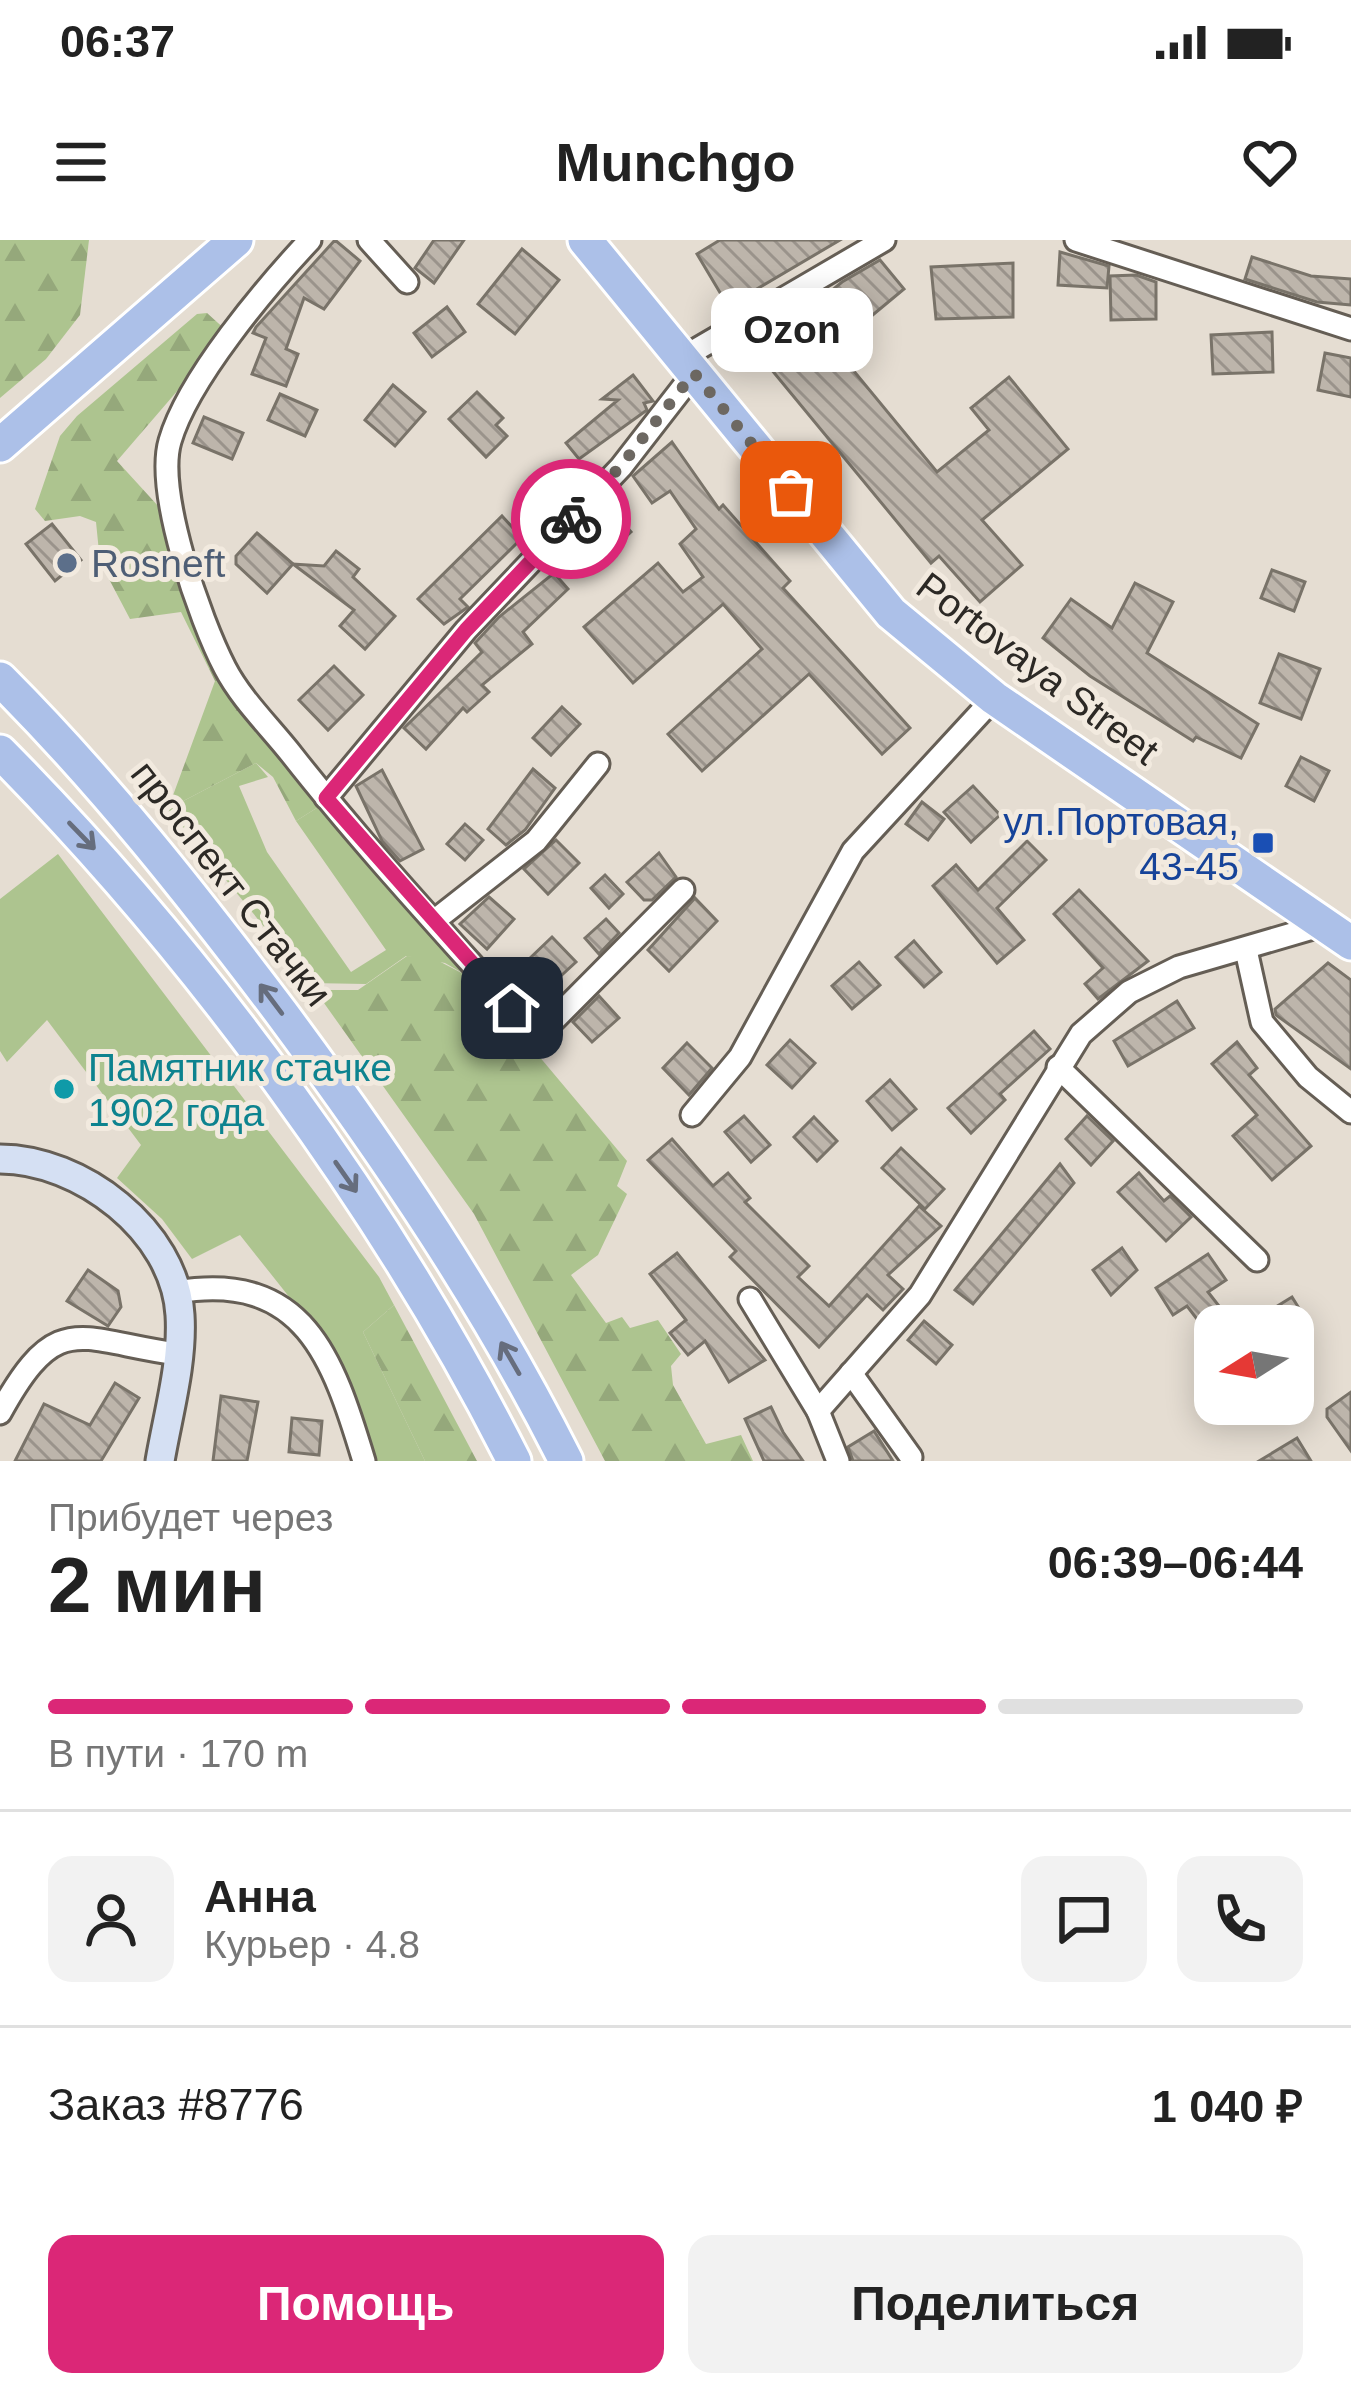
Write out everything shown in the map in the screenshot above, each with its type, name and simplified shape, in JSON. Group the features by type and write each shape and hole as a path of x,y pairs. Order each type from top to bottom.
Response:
{"main road":[{"path":"0,446 236,240"},
{"name":"Portovaya Street","path":"585,240 891,613 994,698 1337,934"},
{"name":"проспект Стачки","path":"0,679 79,758 152,845 384,1150 441,1238 566,1461"},
{"path":"0,752 111,866 346,1176 399,1257 514,1461"},
{"path":"0,782 37,789"},
{"path":"0,1159 50,1166 98,1191 143,1231 177,1292 178,1354 160,1461"}],"street":[{"path":"310,240 270,282 187,403 170,442 166,481 176,534 225,670 326,798 537,1037 683,890"},
{"path":"369,240 407,282"},
{"path":"326,798 466,630 620,467 688,365 884,240"},
{"path":"1076,240 1351,329"},
{"path":"692,1115 740,1058 853,851 994,698"},
{"path":"434,921 536,841 598,764"},
{"path":"818,1411 920,1294 1081,1034 1129,992 1179,967 1337,934"},
{"path":"1246,950 1262,1022 1308,1077 1351,1112"},
{"path":"1058,1067 1257,1260"},
{"path":"177,1292 233,1286 278,1304 298,1320 330,1370 364,1461"},
{"path":"749,1299 818,1411 838,1461"},
{"path":"0,1413 27,1369 72,1337 84,1334 119,1347 178,1354"},
{"path":"851,1373 911,1457"}],"green space":[{"path":"0,240 89,240 80,315 46,359 0,398"},
{"path":"207,313 228,332 117,461 170,519 223,671 323,804 296,821 273,777 256,763 168,809 215,681 181,612 130,619 100,562 96,522 80,516 45,521 35,509 60,436 77,416 197,314"},
{"path":"256,763 268,777 239,786 267,852 351,972 386,950 296,821 323,804 475,980 445,963 406,956 366,984 310,983 168,809"},
{"path":"58,854 379,1277 394,1305 363,1332 425,1461 373,1461 313,1327 240,1235 192,1259 162,1219 117,1178 141,1145 47,1020 7,1062 0,1051 0,899"},
{"path":"407,956 433,958 475,980 627,1161 617,1186 627,1194 598,1255 571,1275 606,1323 622,1317 630,1328 658,1320 681,1354 671,1366 673,1385 706,1444 741,1435 753,1461 605,1461 474,1214 319,996 324,990 358,990"},
{"path":"394,1305 477,1461 425,1461 363,1332"}],"building":[{"path":"335,240 360,261 324,309 304,298 286,349 298,354 286,386 252,374 266,338 253,333 256,327"},
{"path":"434,240 464,240 434,283 415,268"},
{"path":"720,240 840,240 728,306 697,254"},
{"path":"522,249 559,280 515,334 478,304"},
{"path":"1060,252 1109,266 1107,288 1058,285"},
{"path":"1252,257 1311,276 1351,279 1351,305 1317,302 1245,279"},
{"path":"880,260 904,289 834,347 937,472 989,430 971,408 1009,377 1068,449 982,520 1022,565 980,602 939,556 931,563 757,352 842,282"},
{"path":"1013,263 1013,317 936,319 931,267"},
{"path":"1136,275 1156,282 1156,319 1111,320 1110,276"},
{"path":"447,307 465,332 432,357 414,333"},
{"path":"1272,332 1273,372 1213,374 1211,335"},
{"path":"1325,353 1351,358 1351,397 1318,390"},
{"path":"633,375 653,401 644,403 647,410 579,459 566,443 618,400 602,399"},
{"path":"393,385 425,412 395,446 365,420"},
{"path":"477,392 503,418 496,425 507,436 486,457 449,419"},
{"path":"280,394 317,410 305,436 268,420"},
{"path":"204,417 243,433 232,459 193,443"},
{"path":"672,442 719,509 723,505 790,581 783,588 910,728 882,754 809,674 702,771 668,734 762,649 723,604 633,683 584,627 658,563 683,592 703,577 680,544 696,529 670,491 652,503 633,476"},
{"path":"607,504 631,532 592,568 571,542"},
{"path":"502,516 522,538 460,599 468,607 444,624 418,599"},
{"path":"52,524 81,560 55,581 26,544"},
{"path":"257,533 293,564 267,593 236,564 236,556"},
{"path":"336,551 359,569 353,577 395,616 365,649 340,626 354,610 293,564 324,566"},
{"path":"1272,570 1305,582 1294,611 1261,598"},
{"path":"554,573 568,589 523,632 532,644 482,685 489,692 467,712 463,708 426,749 404,728 482,652 475,643 499,617"},
{"path":"1135,583 1173,602 1147,653 1258,724 1241,758 1196,737 1193,741 1090,676 1043,638 1071,599 1112,628"},
{"path":"1279,654 1320,669 1301,719 1260,703"},
{"path":"334,666 363,695 328,730 299,700"},
{"path":"562,707 580,724 551,755 533,738"},
{"path":"1301,757 1329,771 1314,801 1286,786"},
{"path":"533,769 555,788 525,830 506,845 488,829"},
{"path":"382,770 423,849 400,861 382,841 356,786"},
{"path":"973,786 1000,815 971,842 944,812"},
{"path":"922,802 944,819 928,840 906,824"},
{"path":"465,824 483,840 465,860 447,844"},
{"path":"556,840 579,863 548,894 524,869"},
{"path":"1027,841 1046,860 997,908 1024,940 997,963 933,886 956,865 978,890"},
{"path":"659,853 676,877 652,900 644,900 627,882"},
{"path":"605,875 623,894 609,908 591,888"},
{"path":"1079,890 1148,961 1098,999 1085,984 1103,968 1054,914"},
{"path":"489,897 514,919 487,949 460,924"},
{"path":"695,898 717,921 669,971 648,950"},
{"path":"606,919 619,933 599,954 585,938"},
{"path":"552,937 576,962 551,985 528,960"},
{"path":"914,941 941,972 924,987 896,957"},
{"path":"859,962 880,985 852,1009 832,986"},
{"path":"1328,963 1351,980 1351,1069 1276,1015 1275,1009"},
{"path":"599,996 619,1018 592,1042 573,1022"},
{"path":"1177,1001 1194,1028 1128,1066 1114,1041"},
{"path":"1034,1031 1050,1049 1000,1094 1005,1100 971,1133 948,1108"},
{"path":"790,1040 815,1063 792,1088 767,1065"},
{"path":"1237,1042 1257,1068 1249,1075 1311,1146 1272,1180 1233,1136 1257,1115 1212,1064"},
{"path":"687,1043 712,1068 689,1095 663,1068"},
{"path":"890,1080 916,1109 892,1130 867,1101"},
{"path":"744,1116 770,1145 751,1162 725,1132"},
{"path":"1087,1116 1113,1141 1091,1165 1066,1139"},
{"path":"814,1117 837,1141 817,1161 794,1137"},
{"path":"672,1139 713,1186 728,1173 750,1198 745,1202 809,1266 798,1277 829,1306 919,1206 941,1226 888,1275 903,1289 883,1310 867,1295 819,1347 730,1257 736,1251 648,1160"},
{"path":"901,1148 944,1189 925,1209 882,1168"},
{"path":"1060,1164 1074,1183 973,1304 955,1290"},
{"path":"1139,1173 1164,1201 1170,1196 1191,1217 1166,1241 1118,1192"},
{"path":"1122,1248 1137,1270 1111,1295 1093,1270"},
{"path":"677,1253 765,1360 729,1382 705,1341 688,1355 670,1333 686,1320 650,1274"},
{"path":"1208,1254 1226,1280 1208,1292 1218,1305 1194,1305 1194,1315 1187,1306 1173,1315 1156,1288"},
{"path":"88,1270 118,1291 121,1307 108,1326 67,1301"},
{"path":"924,1321 952,1345 936,1364 908,1340"},
{"path":"115,1383 139,1398 101,1461 15,1461 44,1404 90,1425"},
{"path":"1351,1392 1351,1451 1327,1417 1327,1409"},
{"path":"221,1396 258,1402 247,1461 213,1461"},
{"path":"771,1407 803,1461 764,1461 745,1419"},
{"path":"292,1418 322,1421 319,1455 289,1452"},
{"path":"874,1431 893,1461 853,1461 848,1447"},
{"path":"1297,1438 1311,1461 1259,1461"}],"way so far":[{"path":"571,519 620,467 694,373 791,492"}],"place":[{"name":"Ozon","path":"791,492"},
{"name":"Rosneft","path":"67,563"},
{"name":"ул.Портовая, 43-45","path":"1263,843"},
{"name":"Памятник стачке 1902 года","path":"64,1089"}],"route":[{"path":"512,1008 326,798 466,630 571,519"}]}
